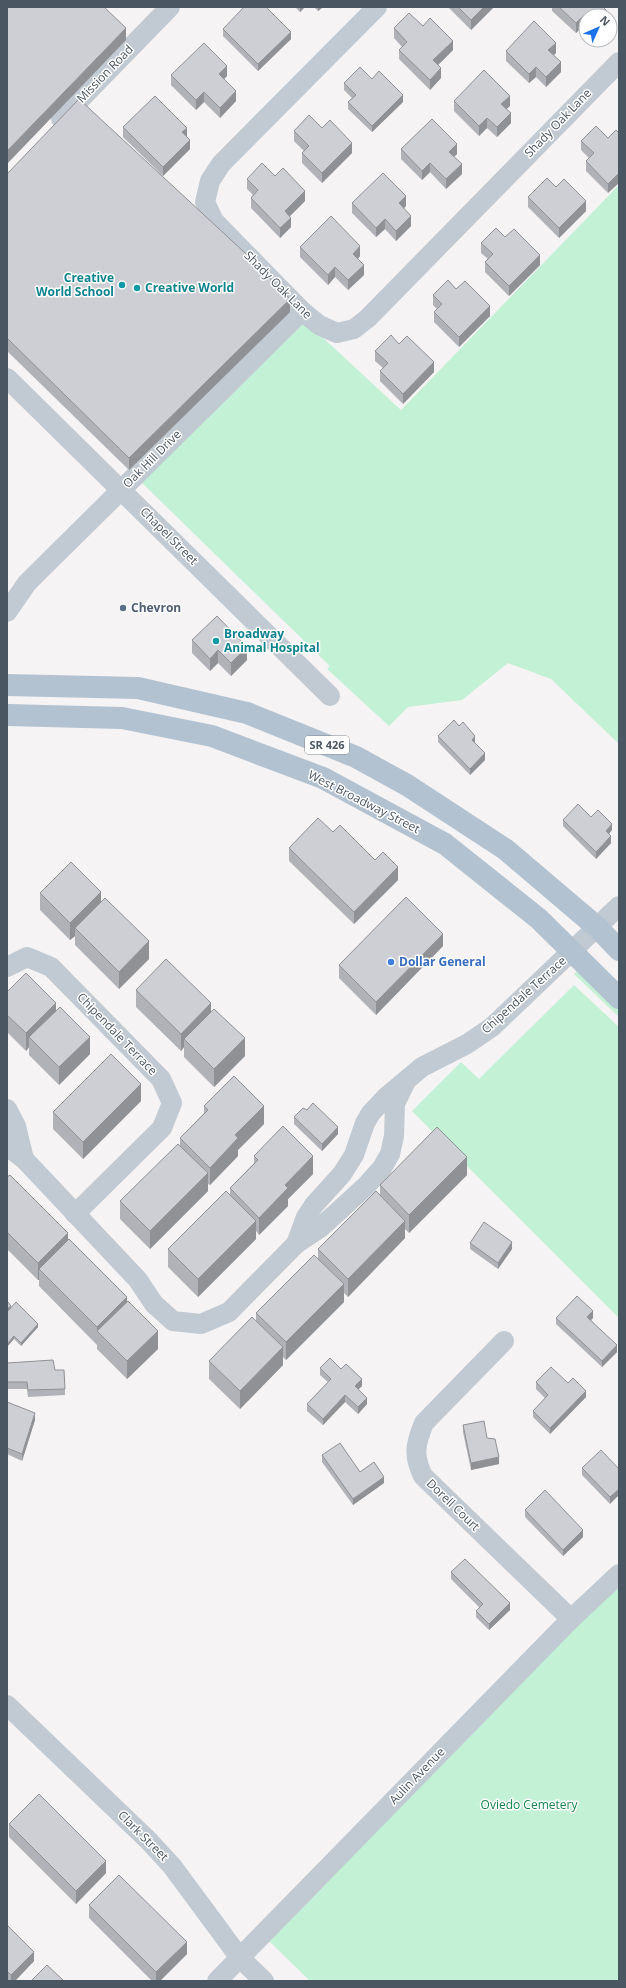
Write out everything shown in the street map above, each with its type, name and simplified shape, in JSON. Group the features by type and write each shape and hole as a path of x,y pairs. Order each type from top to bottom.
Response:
{"main road":[{"name":"SR 426","path":"7,685 80,685 138,688 246,713 356,757 407,785 505,849 598,928 619,950"},
{"name":"West Broadway Street","path":"7,715 122,718 212,736 323,778 445,844 539,919 619,998"}],"street":[{"name":"Mission Road","path":"50,130 170,7"},
{"name":"Shady Oak Lane","path":"377,7 221,164 210,181 205,202 214,221 302,311 319,325 337,333 354,329 368,318 619,62"},
{"name":"Oak Hill Drive","path":"7,612 27,583 302,311"},
{"name":"Chapel Street","path":"7,378 122,489 330,696"},
{"name":"Chipendale Terrace","path":"296,1244 306,1217 314,1205 342,1174 354,1155 365,1123 371,1113 385,1098 422,1067 467,1044 492,1027 573,952 619,906"},
{"name":"Chipendale Terrace","path":"7,967 27,957 51,967 161,1079 172,1103 162,1128 75,1214"},
{"name":"Chipendale Terrace","path":"7,1146 24,1159 138,1280 154,1304 173,1321 201,1324 229,1312 296,1244 320,1228 366,1186 382,1168 390,1154 395,1124 393,1116 395,1104 406,1081"},
{"name":"Chipendale Terrace","path":"7,1109 16,1126 24,1159"},
{"path":"371,1113 395,1124"},
{"path":"354,1155 382,1168"},
{"name":"Dorell Court","path":"504,1341 424,1423 417,1440 416,1462 423,1476 571,1619"},
{"name":"Aulin Avenue","path":"217,1981 571,1619 619,1574"},
{"name":"Clark Street","path":"7,1705 148,1840 172,1866 240,1958 264,1981"}],"green space":[{"path":"619,185 619,744 551,679 508,663 462,700 408,707 389,726 327,669 330,666 141,482 302,322 320,335 401,410"},
{"path":"587,963 619,995 619,1017 574,974"},
{"path":"574,985 619,1027 619,1318 412,1111 461,1062 479,1079"},
{"name":"Oviedo Cemetery","path":"619,1586 619,1981 310,1981 269,1941 584,1619"}],"building":[{"path":"7,7 104,7 126,28 7,151"},
{"path":"244,7 266,7 291,32 258,64 223,29"},
{"path":"458,7 484,7 471,20"},
{"path":"559,7 604,8 578,8 578,21 576,23"},
{"path":"409,13 423,26 430,18 453,41 433,60 441,68 430,80 399,50 407,42 394,28"},
{"path":"534,21 556,43 548,50 561,62 546,77 536,67 529,74 506,51"},
{"path":"204,43 227,66 219,74 236,91 220,108 204,92 196,100 171,75"},
{"path":"360,67 372,79 379,71 403,95 372,126 348,102 356,95 344,83"},
{"path":"484,70 510,96 501,104 511,113 497,127 487,118 479,126 454,101"},
{"path":"155,96 187,128 182,132 190,140 163,167 123,127"},
{"name":"Creative World","path":"79,99 244,252 290,299 129,458 7,338 7,174"},
{"path":"309,115 322,128 330,120 352,143 322,173 302,153 309,146 294,131"},
{"path":"432,119 457,144 449,152 462,164 446,179 430,163 422,171 401,149"},
{"path":"596,126 608,138 616,130 619,133 619,173 608,184 586,161 594,153 581,141"},
{"path":"262,163 275,176 283,168 305,191 285,211 291,218 280,228 251,198 258,190 247,179"},
{"path":"383,173 406,196 399,203 411,216 396,231 385,219 376,228 352,203"},
{"path":"547,178 556,187 564,179 586,201 559,228 528,197"},
{"path":"331,216 360,246 353,254 364,265 348,280 335,267 328,275 300,247"},
{"path":"496,228 505,237 514,229 540,255 509,286 485,262 493,254 481,243"},
{"path":"448,280 456,289 465,281 490,306 459,337 434,312 442,304 433,295"},
{"path":"391,335 399,344 407,336 434,362 403,394 380,371 388,363 375,351"},
{"path":"217,616 247,647 231,663 218,650 210,659 192,640"},
{"path":"454,720 459,726 463,722 475,736 472,740 485,753 470,769 438,736"},
{"path":"578,804 591,817 598,810 612,824 606,831 611,836 596,852 563,820"},
{"path":"318,818 333,832 340,825 375,860 383,852 398,867 354,912 289,848"},
{"path":"71,862 101,892 70,923 40,893"},
{"name":"Dollar General","path":"406,897 443,934 376,1002 339,965"},
{"path":"105,898 149,941 119,972 75,928"},
{"path":"166,959 211,1003 181,1034 136,990"},
{"path":"26,973 56,1003 26,1033 7,1015 7,992"},
{"path":"60,1007 90,1037 59,1067 29,1037"},
{"path":"214,1009 245,1038 214,1069 184,1039"},
{"path":"111,1054 141,1084 83,1142 53,1112"},
{"path":"234,1076 264,1106 235,1135 238,1138 210,1168 180,1138 208,1110 204,1106"},
{"path":"313,1103 338,1127 322,1144 294,1117 303,1108 307,1110"},
{"path":"283,1126 313,1156 285,1185 288,1188 259,1218 230,1188 258,1160 254,1156"},
{"path":"437,1127 467,1157 409,1215 380,1185"},
{"path":"178,1144 208,1173 150,1231 120,1201"},
{"path":"10,1175 68,1233 38,1263 7,1232 7,1177"},
{"path":"226,1191 256,1221 198,1279 168,1249"},
{"path":"376,1191 405,1221 348,1279 318,1249"},
{"path":"484,1222 512,1242 498,1263 470,1243"},
{"path":"69,1239 127,1297 97,1327 39,1269"},
{"path":"314,1255 344,1284 286,1342 256,1313"},
{"path":"577,1296 593,1311 587,1317 617,1345 602,1361 556,1318"},
{"path":"7,1301 11,1306 7,1309"},
{"path":"128,1301 158,1331 127,1361 97,1331"},
{"path":"16,1302 38,1324 21,1343 14,1336 7,1344 7,1312"},
{"path":"252,1317 283,1347 240,1391 209,1361"},
{"path":"330,1358 341,1369 346,1364 362,1379 355,1386 367,1398 358,1407 345,1395 323,1419 307,1404 331,1379 320,1368"},
{"path":"53,1360 55,1370 64,1370 65,1389 28,1390 27,1382 7,1382 7,1363"},
{"path":"551,1367 568,1383 573,1378 586,1391 550,1428 533,1411 548,1395 536,1382"},
{"path":"7,1402 35,1413 22,1454 7,1448"},
{"path":"484,1421 487,1438 495,1439 499,1457 471,1463 463,1425"},
{"path":"340,1443 360,1472 374,1462 384,1477 353,1499 322,1455"},
{"path":"601,1450 619,1469 619,1489 610,1497 582,1468"},
{"path":"545,1490 583,1530 563,1550 525,1510"},
{"path":"465,1559 510,1603 489,1624 476,1611 483,1604 451,1572"},
{"path":"39,1794 106,1861 76,1891 9,1824"},
{"path":"119,1875 187,1942 156,1972 89,1905"},
{"path":"7,1925 34,1952 11,1975 7,1971"},
{"path":"47,1965 64,1981 31,1981"}],"place":[{"name":"Creative World School","path":"122,285"},
{"name":"Creative World","path":"137,288"},
{"name":"Chevron","path":"123,608"},
{"name":"Broadway Animal Hospital","path":"216,641"},
{"name":"Dollar General","path":"391,962"}]}
